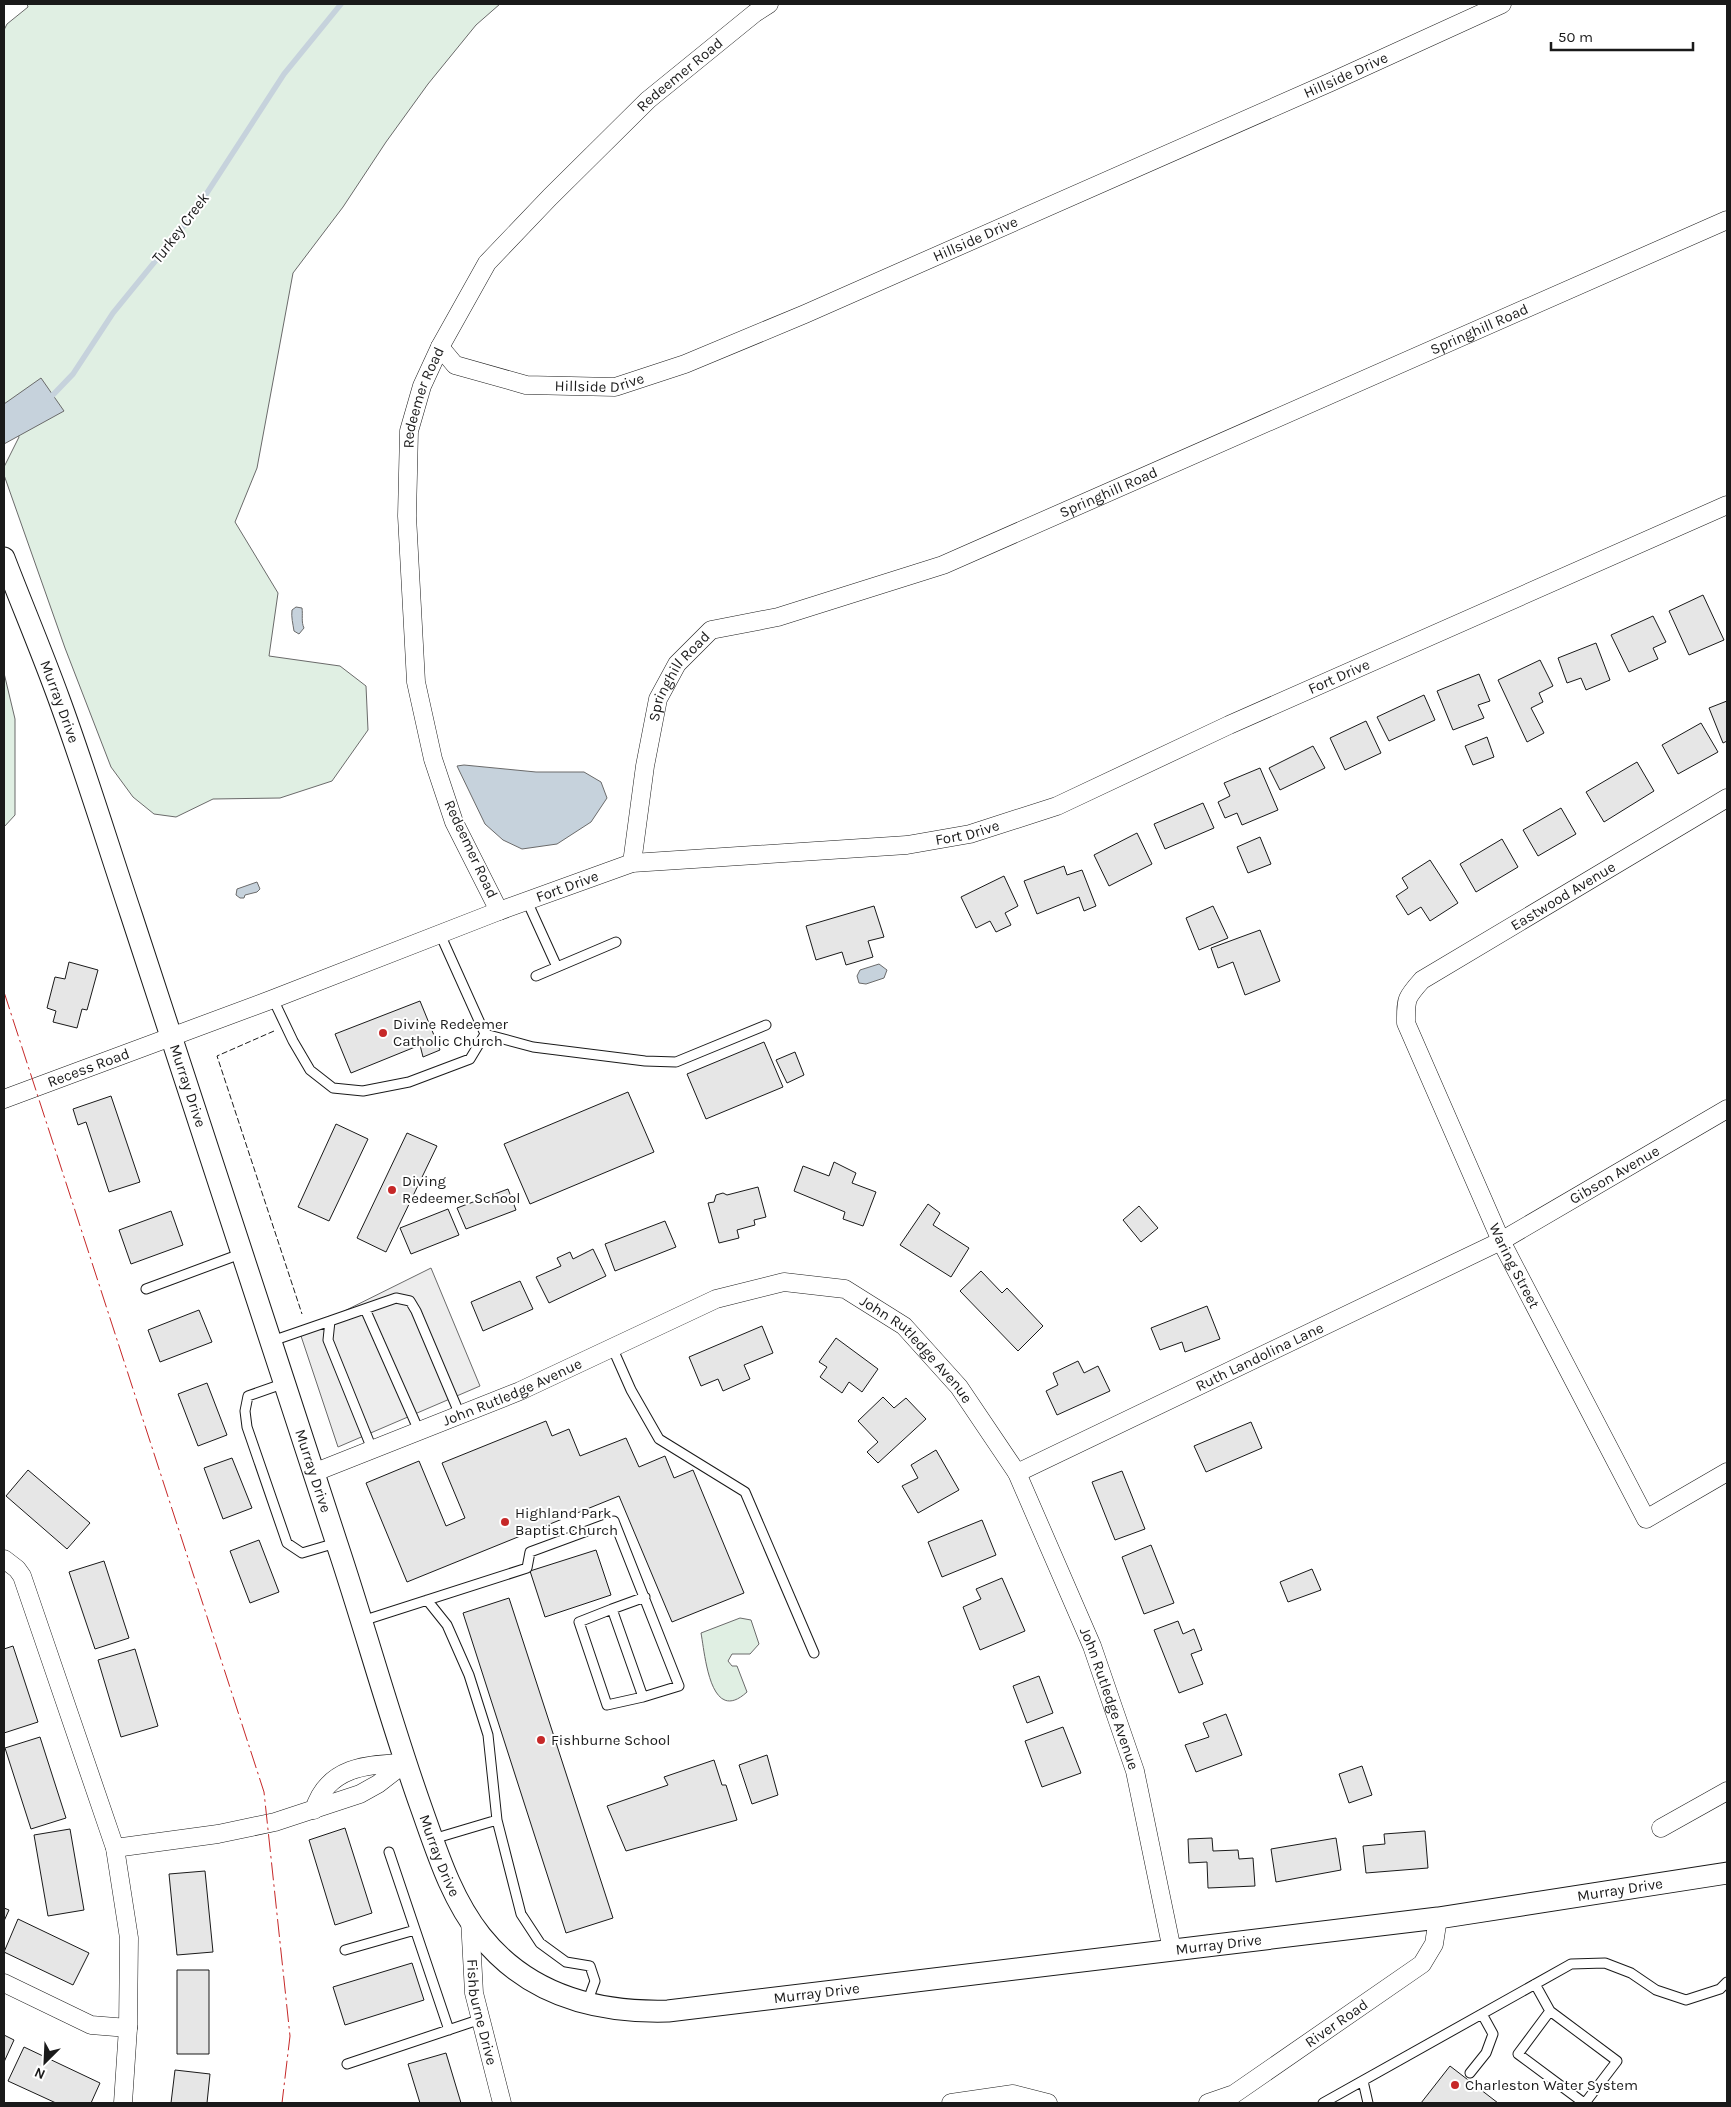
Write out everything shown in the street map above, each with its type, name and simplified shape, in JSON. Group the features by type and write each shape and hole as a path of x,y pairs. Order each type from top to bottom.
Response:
{"street":[{"name":"Redeemer Road","path":"499,912 454,822 433,759 416,682 407,516 408,432 422,386 440,347 487,263 543,204 648,100 755,13 769,4"},
{"name":"Hillside Drive","path":"440,347 455,365 526,385 614,387 676,367 814,310 1331,82 1502,4"},
{"name":"Springhill Road","path":"632,864 645,766 658,699 677,664 711,630 778,617 943,566 1727,220"},
{"name":"Fort Drive","path":"172,1037 527,901 632,864 906,845 970,834 1048,809 1229,725 1727,505"},
{"name":"Murray Drive","path":"4,558 59,698 272,1341 406,1763 447,1879 458,1901 495,1951 520,1971 553,1992 587,2003 622,2010 668,2011 1438,1918 1727,1873"},
{"name":"Eastwood Avenue","path":"1406,1002 1408,996 1422,980 1727,798"},
{"name":"Waring Street","path":"1406,1002 1406,1024 1501,1241 1646,1519 1727,1472"},
{"name":"Recess Road","path":"4,1099 172,1037"},
{"name":"Gibson Avenue","path":"1501,1241 1727,1109"},
{"name":"Ruth Landolina Lane","path":"1017,1473 1501,1241"},
{"name":"John Rutledge Avenue","path":"313,1473 520,1391 612,1346 716,1299 784,1282 845,1289 904,1326 959,1387 1017,1473 1092,1646 1136,1771 1172,1950"},
{"path":"4,1559 17,1569 22,1576 115,1848 129,1938 128,2028 124,2103"},
{"path":"115,1848 246,1829 314,1810 360,1794 378,1784 406,1763"},
{"path":"314,1810 318,1796 344,1774 364,1765 406,1763"},
{"path":"1661,1828 1727,1791"},
{"name":"River Road","path":"1208,2103 1234,2094 1422,1964 1434,1944 1438,1918"},
{"name":"Fishburne Drive","path":"470,1919 474,1993 502,2103"},
{"path":"4,1983 91,2025 128,2028"},
{"path":"951,2103 1013,2094 1048,2103"}],"lane":[{"path":"527,901 558,966"},
{"path":"440,934 485,1034"},
{"path":"536,976 616,942"},
{"path":"273,999 293,1041 310,1070 333,1088 363,1091 409,1082 470,1060 485,1034"},
{"path":"485,1034 533,1047 645,1061 676,1062 766,1024"},
{"path":"146,1289 243,1253"},
{"path":"272,1341 396,1298 410,1301 460,1415"},
{"path":"366,1309 419,1431"},
{"path":"330,1321 328,1340 372,1449"},
{"path":"612,1346 632,1390 659,1438 745,1492 814,1653"},
{"path":"285,1383 248,1396 244,1411 247,1427 287,1543 302,1553 337,1543"},
{"path":"362,1621 527,1568 530,1552 614,1521 645,1597 679,1686 643,1698 607,1705 579,1622 645,1597"},
{"path":"427,1600 447,1625 469,1675 488,1735 497,1820 521,1914 540,1943 566,1962 590,1966 595,1981 587,2003"},
{"path":"612,1610 643,1698"},
{"path":"433,1839 497,1820"},
{"path":"389,1852 449,2030"},
{"path":"344,1950 415,1930"},
{"path":"1323,2103 1571,1964 1605,1963 1631,1973 1656,1990 1686,2000 1720,1989 1727,1982"},
{"path":"1535,1984 1550,2011 1617,2060 1585,2103 1518,2054 1550,2011"},
{"path":"1470,2073 1486,2053 1493,2034 1482,2014"},
{"path":"347,2064 480,2020"},
{"path":"1363,2081 1368,2103"}],"green space":[{"path":"27,4 500,4 476,25 428,84 386,142 343,207 293,273 257,468 235,522 278,593 269,656 340,666 366,686 368,730 332,781 280,798 213,799 176,817 154,814 133,797 111,767 65,648 4,475 4,467 19,437 4,404 4,30 7,24 28,7"},
{"path":"4,673 15,719 15,815 4,827"},
{"path":"740,1618 751,1620 759,1644 750,1654 732,1654 728,1661 732,1666 737,1666 747,1692 735,1700 725,1700 717,1694 712,1683 701,1633"}],"shaded area":[{"path":"41,378 64,411 4,444 4,404"},
{"path":"296,607 302,608 304,628 299,634 294,631 292,618 292,610"},
{"path":"464,765 536,772 584,772 601,782 607,798 591,822 557,844 522,849 503,840 485,824 457,766"},
{"path":"257,882 260,889 257,892 245,895 244,898 236,895 237,889"},
{"path":"879,964 887,970 884,978 866,984 859,983 857,976 860,970"},
{"path":"431,1268 480,1386 338,1447 300,1333"}],"building":[{"path":"1703,595 1724,640 1689,655 1669,611"},
{"path":"1653,616 1666,642 1653,648 1658,659 1629,672 1611,635"},
{"path":"1596,643 1610,680 1586,690 1581,678 1567,683 1558,658"},
{"path":"1540,660 1553,686 1539,693 1543,702 1531,708 1544,733 1527,742 1498,680"},
{"path":"1479,674 1490,701 1478,705 1484,718 1453,730 1437,691"},
{"path":"1424,695 1435,720 1389,741 1377,717"},
{"path":"1727,701 1727,741 1723,743 1709,708"},
{"path":"1366,721 1381,753 1345,770 1330,738"},
{"path":"1701,723 1718,752 1678,774 1662,745"},
{"path":"1487,737 1494,757 1473,765 1465,746"},
{"path":"1313,746 1325,768 1280,790 1269,768"},
{"path":"1637,762 1654,791 1604,822 1586,792"},
{"path":"1260,768 1278,810 1242,825 1237,813 1225,818 1218,802 1230,796 1224,783"},
{"path":"1203,803 1214,828 1165,849 1154,824"},
{"path":"1561,808 1576,834 1538,856 1523,830"},
{"path":"1137,833 1152,864 1109,886 1094,855"},
{"path":"1260,837 1271,864 1248,873 1237,847"},
{"path":"1502,839 1518,867 1476,892 1460,864"},
{"path":"1430,860 1458,903 1430,921 1421,907 1408,915 1396,896 1408,888 1402,878"},
{"path":"1064,866 1067,875 1082,870 1096,906 1084,911 1079,897 1037,914 1024,881"},
{"path":"1004,876 1018,906 1005,913 1011,925 996,932 990,921 976,928 961,897"},
{"path":"874,906 884,937 868,941 873,957 846,965 842,952 816,960 806,926"},
{"path":"1213,906 1228,938 1199,950 1186,918"},
{"path":"1260,930 1280,981 1245,995 1233,962 1218,968 1211,948"},
{"path":"69,962 98,970 87,1010 82,1009 77,1028 53,1022 56,1011 47,1008 55,977 65,979"},
{"path":"420,1001 440,1050 423,1057 420,1045 351,1073 335,1034"},
{"path":"764,1042 783,1087 706,1119 687,1074"},
{"path":"795,1052 804,1075 787,1083 776,1060"},
{"path":"628,1092 654,1152 530,1204 504,1144"},
{"path":"111,1096 140,1182 109,1192 86,1122 78,1125 73,1109"},
{"path":"336,1124 368,1139 329,1221 298,1207"},
{"path":"407,1133 437,1146 386,1252 357,1238"},
{"path":"834,1162 856,1173 852,1183 876,1192 863,1226 843,1219 845,1212 794,1191 803,1166 829,1176"},
{"path":"758,1187 766,1217 754,1220 755,1225 737,1230 739,1238 719,1243 708,1203 714,1202 716,1195 723,1193 727,1195"},
{"path":"508,1189 516,1210 466,1229 457,1208"},
{"path":"928,1204 940,1213 933,1225 969,1248 951,1277 900,1245"},
{"path":"1139,1206 1158,1228 1141,1242 1123,1220"},
{"path":"448,1209 459,1235 411,1254 400,1228"},
{"path":"171,1211 183,1245 131,1264 119,1230"},
{"path":"665,1221 676,1247 615,1271 605,1244"},
{"path":"593,1249 606,1276 549,1303 536,1277 561,1266 557,1258 570,1252 573,1259"},
{"path":"981,1271 1002,1293 1007,1288 1043,1326 1018,1351 960,1291"},
{"path":"520,1281 533,1309 483,1331 471,1302"},
{"path":"1207,1306 1220,1339 1185,1352 1182,1342 1160,1350 1151,1328"},
{"path":"199,1310 212,1342 160,1362 148,1330"},
{"path":"762,1326 773,1353 744,1365 750,1379 723,1391 718,1379 701,1386 689,1357"},
{"path":"836,1338 878,1369 862,1392 849,1382 842,1393 820,1377 827,1367 819,1362"},
{"path":"1078,1361 1084,1373 1098,1366 1110,1391 1057,1415 1046,1391 1058,1385 1053,1373"},
{"path":"207,1383 227,1435 198,1446 178,1394"},
{"path":"883,1397 894,1408 906,1398 926,1419 878,1463 867,1452 878,1442 858,1421"},
{"name":"Highland Park Baptist Church","path":"546,1421 552,1436 569,1429 580,1456 626,1438 639,1467 665,1456 674,1478 693,1470 744,1593 672,1622 619,1496 407,1582 366,1483 419,1461 446,1526 465,1518 442,1463"},
{"path":"1251,1422 1262,1448 1206,1472 1194,1446"},
{"path":"936,1450 959,1490 918,1513 902,1486 918,1478 911,1465"},
{"path":"232,1458 252,1508 223,1519 204,1468"},
{"path":"28,1470 90,1523 67,1549 6,1496"},
{"path":"1122,1471 1145,1529 1115,1540 1092,1482"},
{"path":"982,1520 996,1555 942,1577 928,1542"},
{"path":"259,1540 279,1592 250,1603 230,1551"},
{"path":"1151,1545 1174,1603 1144,1614 1122,1557"},
{"path":"596,1550 611,1595 545,1617 530,1571"},
{"path":"104,1561 129,1638 95,1649 69,1572"},
{"path":"1312,1569 1321,1590 1288,1602 1280,1582"},
{"path":"1002,1578 1025,1631 980,1650 963,1607 981,1599 976,1589"},
{"path":"509,1598 613,1918 566,1933 463,1613"},
{"path":"1178,1621 1183,1634 1194,1629 1202,1650 1191,1654 1203,1684 1179,1693 1154,1630"},
{"path":"13,1646 38,1722 4,1733 4,1649"},
{"path":"135,1649 158,1726 121,1737 98,1660"},
{"path":"1039,1676 1053,1713 1027,1723 1013,1686"},
{"path":"1226,1714 1242,1755 1196,1772 1185,1745 1209,1737 1203,1723"},
{"path":"1063,1727 1081,1773 1042,1787 1025,1741"},
{"path":"40,1737 66,1818 31,1829 5,1748"},
{"path":"767,1755 778,1795 752,1804 739,1765"},
{"path":"714,1760 722,1785 726,1785 737,1820 626,1851 607,1806 668,1785 664,1777"},
{"path":"1362,1766 1372,1795 1349,1803 1339,1774"},
{"path":"345,1828 372,1913 335,1925 309,1840"},
{"path":"70,1829 84,1910 48,1916 34,1835"},
{"path":"1425,1831 1428,1868 1366,1873 1363,1846 1385,1844 1384,1834"},
{"path":"1212,1838 1213,1851 1238,1850 1239,1859 1253,1858 1255,1886 1208,1888 1207,1862 1189,1863 1188,1839"},
{"path":"1336,1838 1341,1870 1276,1882 1271,1849"},
{"path":"205,1871 213,1952 177,1955 169,1874"},
{"path":"4,1908 9,1910 4,1921"},
{"path":"18,1919 89,1953 73,1985 4,1952"},
{"path":"412,1963 424,2000 345,2025 333,1987"},
{"path":"177,1970 209,1970 209,2054 177,2054"},
{"path":"4,2035 14,2040 4,2062"},
{"path":"24,2047 100,2083 91,2103 56,2103 8,2081"},
{"path":"446,2053 461,2103 420,2103 408,2064"},
{"name":"Charleston Water System","path":"1450,2066 1498,2103 1421,2103"},
{"path":"175,2070 210,2074 207,2103 171,2103"}],"waterway":[{"name":"Turkey Creek","path":"49,399 73,374 113,313 192,216 284,74 341,4"}],"fence":[{"path":"274,1031 217,1056 302,1314"}],"power":[{"path":"4,992 264,1792 290,2036 282,2103"}],"place":[{"name":"Divine Redeemer Catholic Church","path":"383,1033"},
{"name":"Diving Redeemer School","path":"392,1190"},
{"name":"Highland Park Baptist Church","path":"505,1522"},
{"name":"Fishburne School","path":"541,1740"},
{"name":"Charleston Water System","path":"1455,2085"}]}
